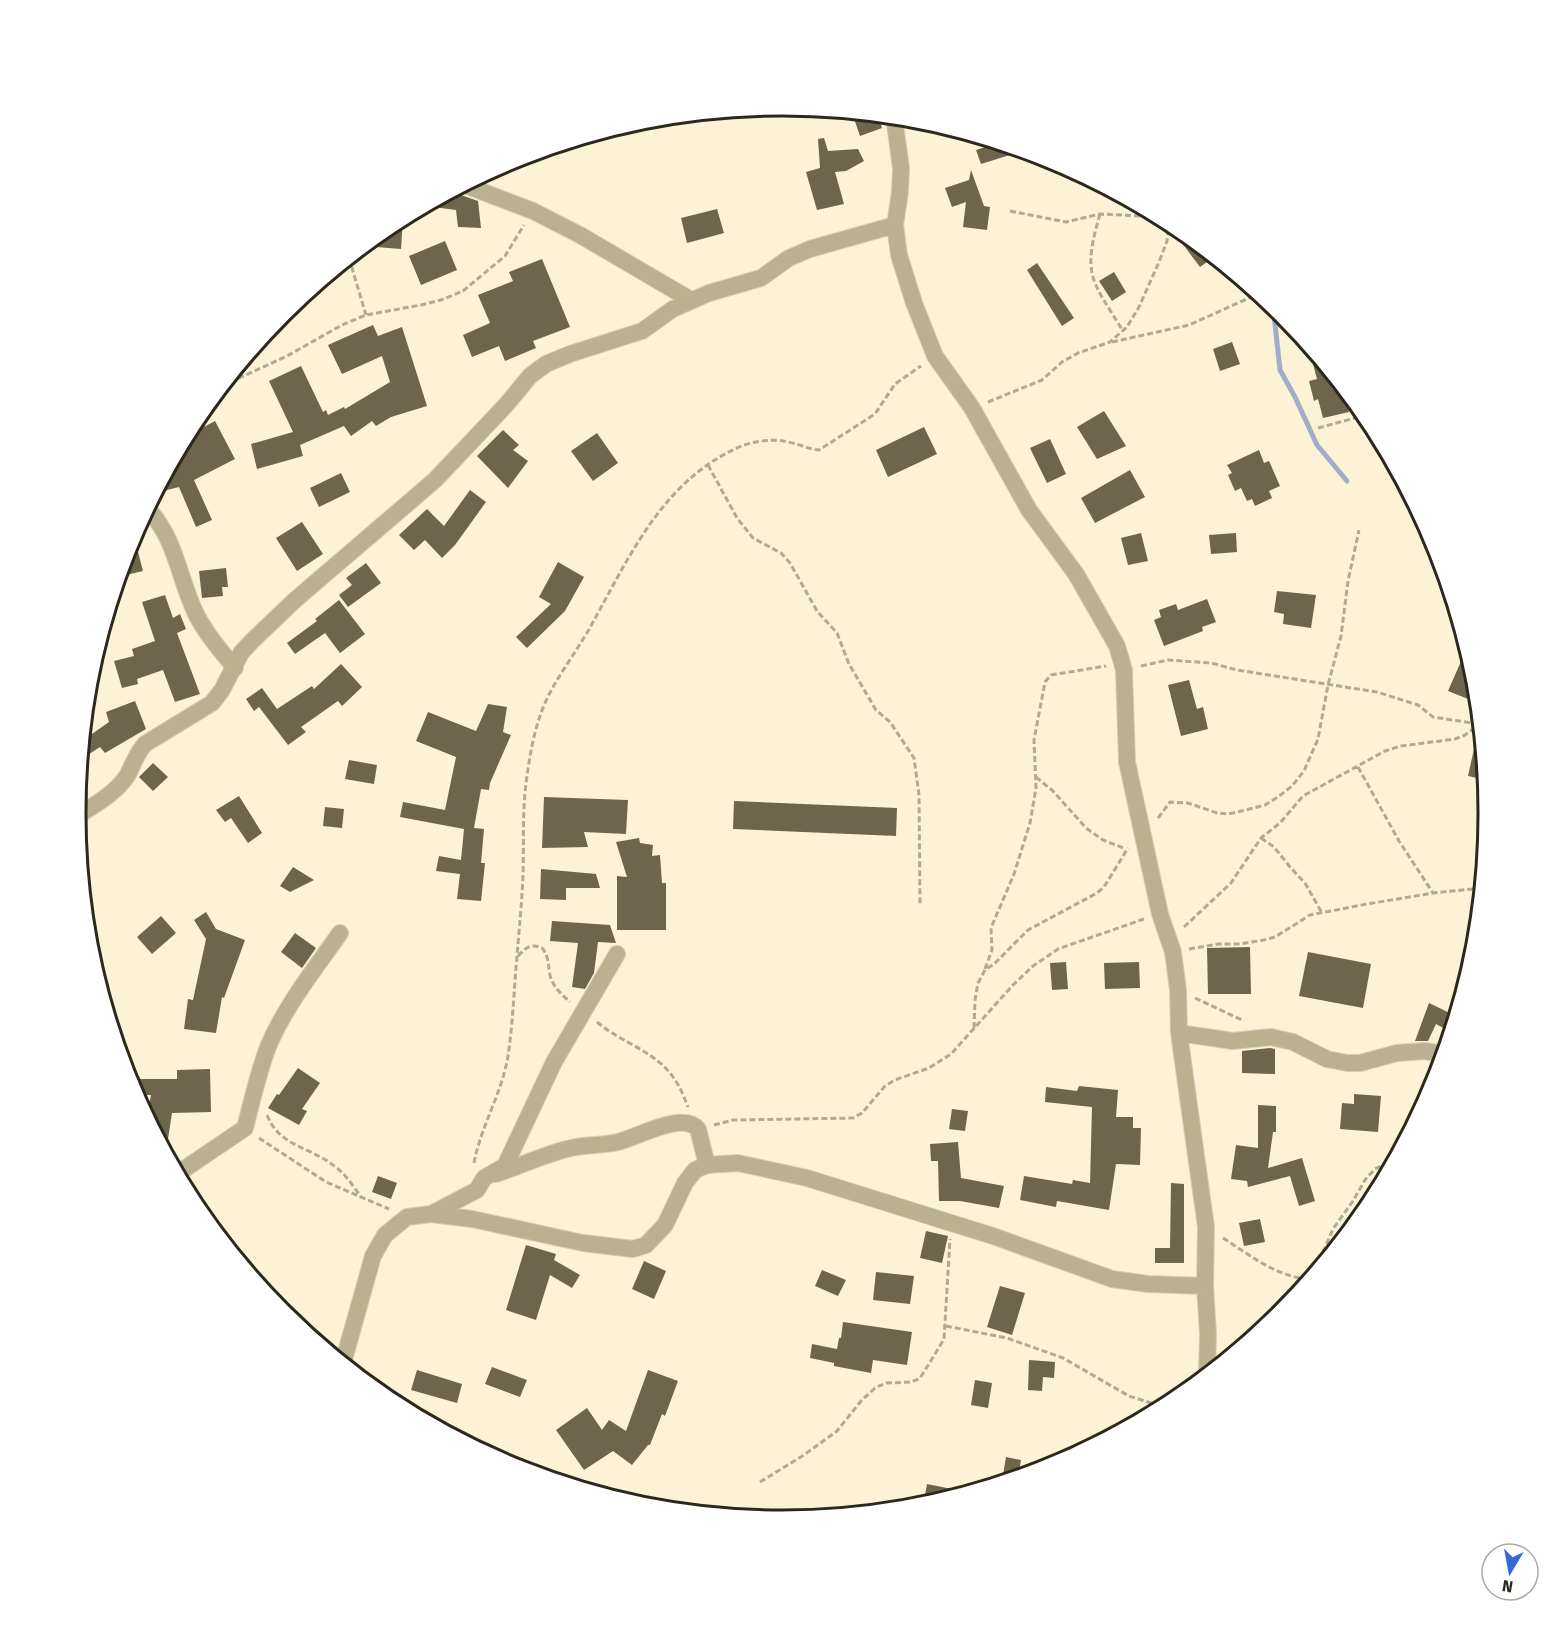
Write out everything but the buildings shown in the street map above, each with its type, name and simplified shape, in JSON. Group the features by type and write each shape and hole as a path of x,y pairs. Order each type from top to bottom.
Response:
{"street":[{"path":"895,126 901,168 895,225 899,255 935,356 972,408 1029,510 1076,574 1118,646 1124,670 1126,762 1160,914 1171,945 1178,990 1179,1033 1206,1227 1205,1286 1208,1364"},
{"path":"474,188 533,211 641,269 691,300"},
{"path":"86,809 119,786 126,778 137,752 145,744 212,703 222,690 242,653 270,623 435,480 530,376 546,364 642,331 673,309 691,300 761,278 789,258 810,249 895,225"},
{"path":"153,514 170,540 196,614 235,668"},
{"path":"184,1169 245,1128 268,1048 275,1033 294,999 340,933"},
{"path":"479,1174 505,1166 554,1062 617,954"},
{"path":"1179,1033 1233,1041 1271,1037 1293,1042 1327,1059 1347,1063 1360,1063 1406,1052 1436,1053"},
{"path":"479,1174 566,1149 617,1142 674,1123 684,1122 696,1127 707,1165"},
{"path":"345,1355 374,1256 385,1235 407,1217 431,1214 513,1226 583,1243 633,1248 646,1245 665,1225 685,1184 695,1170 707,1165 738,1163 807,1178 993,1236 1112,1280 1205,1286"},
{"path":"431,1214 477,1190 479,1174"}],"path":[{"path":"237,379 366,315 421,305 464,291 505,256 533,211"},
{"path":"1010,211 1066,222 1100,214 1141,217"},
{"path":"1100,214 1092,241 1090,270 1097,292 1123,331"},
{"path":"1110,342 1127,327 1139,307 1159,262 1167,241 1167,233"},
{"path":"352,265 366,315"},
{"path":"972,408 1042,380 1062,362 1078,353 1110,342 1189,326 1250,298"},
{"path":"479,1174 478,1145 502,1083 508,1057 522,906 524,806 527,776 539,719 550,691 590,627 639,540 678,489 708,465 737,448 768,440 789,442 819,450 875,414 895,384 935,356"},
{"path":"1318,428 1355,418"},
{"path":"708,465 737,518 753,538 781,553 790,562 817,611 837,633 849,664 876,710 890,722 914,758 919,795 920,904"},
{"path":"985,970 1028,930 1104,887 1127,849 1143,836 1170,802 1188,803 1217,813 1228,814 1265,805 1292,786 1304,771 1318,739 1328,685 1341,636 1348,581 1359,530"},
{"path":"974,1028 978,983 992,950 991,928 1014,873 1030,823 1036,788 1034,740 1044,682 1051,675 1105,667 1118,646"},
{"path":"1124,670 1168,660 1211,663 1237,670 1377,692 1418,705 1433,717 1473,723"},
{"path":"1171,945 1231,883 1261,838 1280,823 1303,796 1385,751 1401,746 1455,739 1474,729"},
{"path":"1358,767 1399,841 1433,893"},
{"path":"1036,777 1053,791 1086,828 1103,840 1127,849"},
{"path":"1261,838 1274,846 1305,883 1322,913"},
{"path":"1171,945 1240,944 1275,938 1310,915 1433,893 1474,889"},
{"path":"517,958 524,949 531,946 542,948 547,953 555,988 608,1032 663,1065 674,1078 696,1127 733,1120 853,1118 862,1113 885,1086 928,1068 951,1054 1033,966 1058,949 1160,914"},
{"path":"1178,990 1271,1037"},
{"path":"266,1113 270,1124 278,1134 288,1142 332,1164 344,1174 362,1198"},
{"path":"245,1128 308,1172 407,1217"},
{"path":"1322,1252 1333,1229 1365,1180 1375,1169 1382,1165"},
{"path":"760,1482 837,1431 861,1401 875,1388 886,1383 910,1382 918,1379 944,1339 951,1222"},
{"path":"1206,1227 1270,1269 1283,1275 1301,1278"},
{"path":"945,1326 1006,1338 1064,1358 1129,1396 1151,1403"}],"waterway":[{"path":"1275,322 1280,370 1317,445 1347,481"}]}
